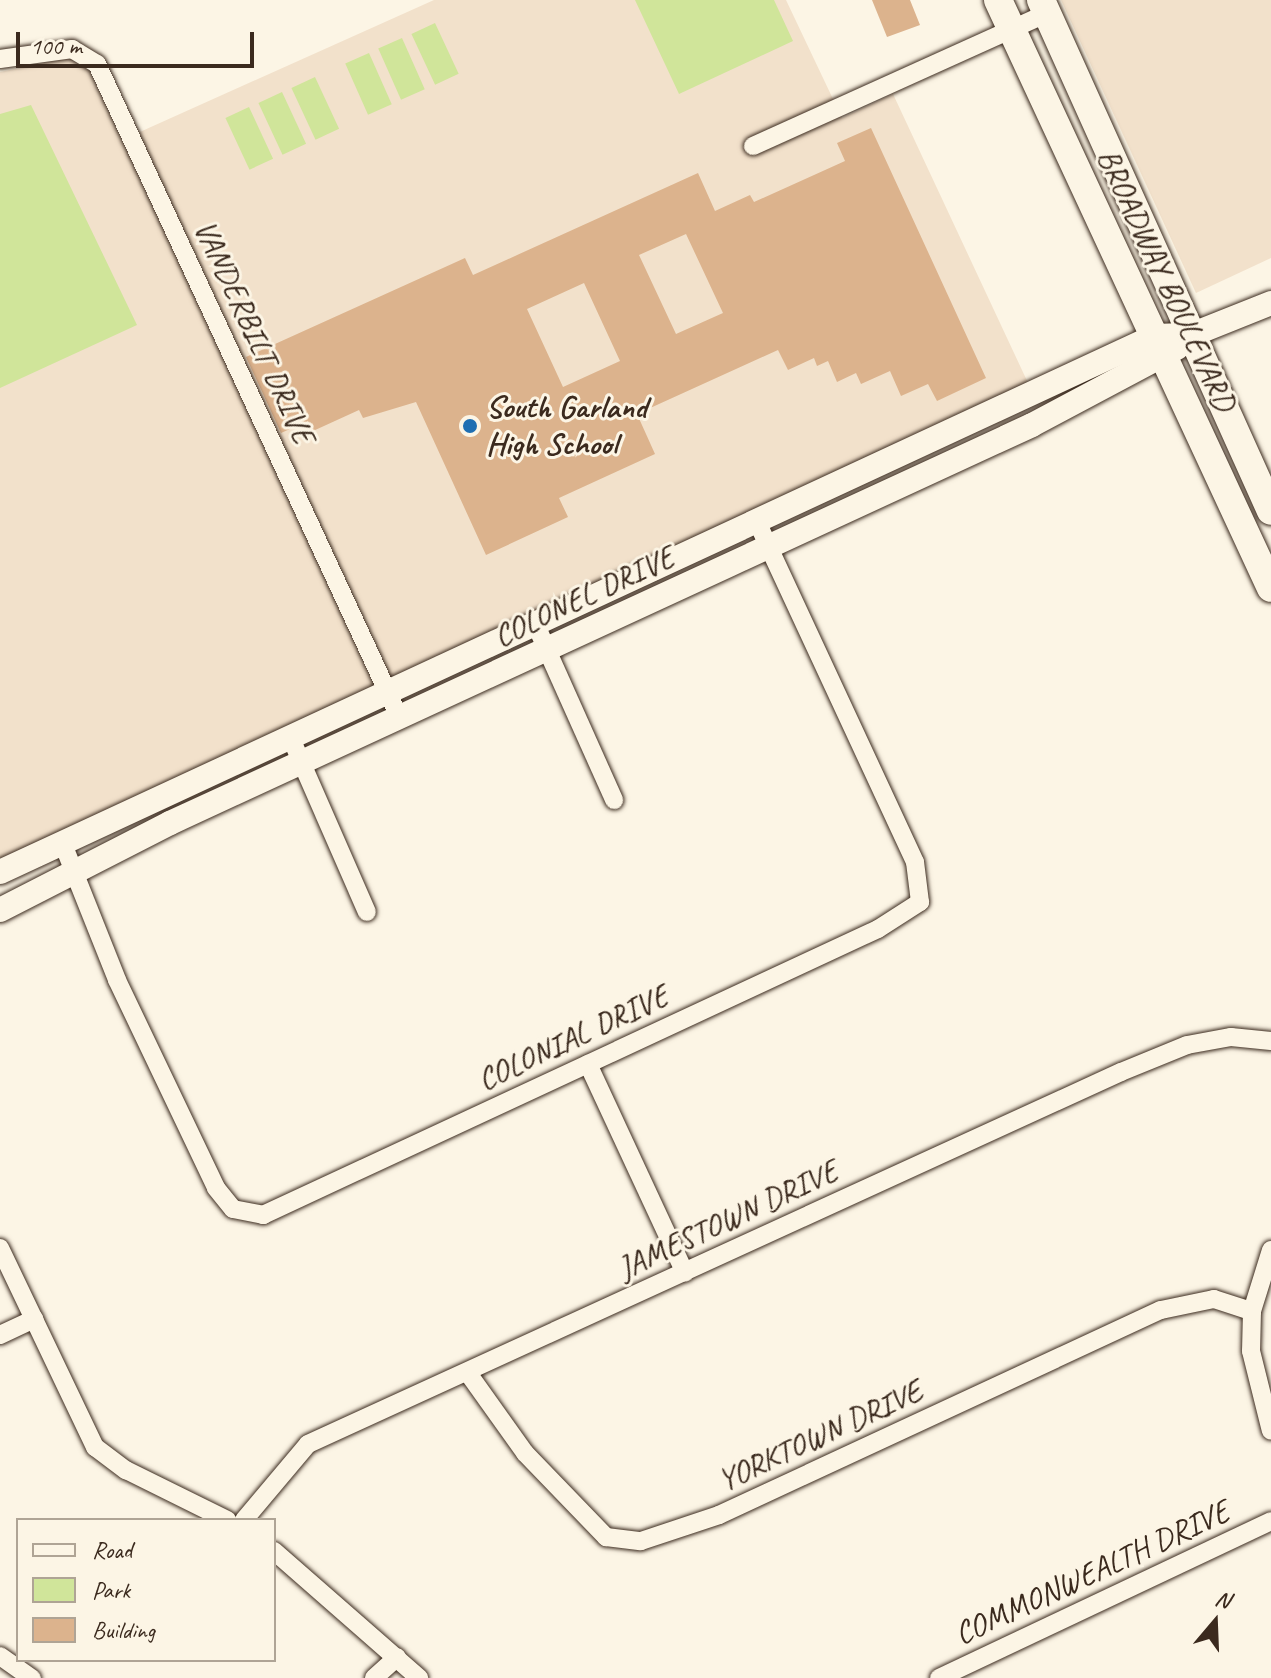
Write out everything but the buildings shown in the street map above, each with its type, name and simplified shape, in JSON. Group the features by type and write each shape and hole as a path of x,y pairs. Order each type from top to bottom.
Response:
{"main road":[{"name":"BROADWAY BOULEVARD","path":"998,0 1160,348 1263,549 1271,588"},
{"name":"BROADWAY BOULEVARD","path":"1045,7 1271,511"},
{"path":"1073,161 1106,148"}],"street":[{"path":"753,146 1012,30 1045,7"},
{"name":"VANDERBILT DRIVE","path":"0,59 72,49 97,64 400,719"},
{"name":"COLONEL DRIVE","path":"0,872 386,689 756,520 1271,303"},
{"name":"COLONEL DRIVE","path":"0,910 302,762 768,546 1160,348"},
{"name":"COLONIAL DRIVE","path":"63,844 123,993 216,1188 233,1209 263,1215 878,929 920,902 915,862 756,520"},
{"path":"535,623 614,800"},
{"path":"290,736 367,912"},
{"name":"JAMESTOWN DRIVE","path":"246,1518 308,1444 1187,1045 1231,1037 1271,1040"},
{"path":"588,1064 685,1273"},
{"path":"0,1248 95,1447 126,1470 223,1518"},
{"path":"1271,1250 1252,1311 1251,1351 1271,1431"},
{"name":"YORKTOWN DRIVE","path":"468,1373 525,1453 606,1537 641,1541 719,1515 1161,1310 1214,1299 1252,1311"},
{"path":"0,1335 35,1319"},
{"name":"COMMONWEALTH DRIVE","path":"939,1678 1271,1521"},
{"path":"276,1553 419,1678"},
{"path":"0,1656 32,1678"},
{"path":"374,1678 397,1657"}],"shaded area":[{"name":"South Garland High School","path":"434,0 786,0 842,118 893,94 1029,385 0,864 0,72 68,58 89,70 122,140"},
{"path":"1061,0 1271,0 1271,258 1196,293"}],"green space":[{"path":"635,0 774,0 793,41 679,94"},
{"path":"435,23 459,74 435,85 411,34"},
{"path":"402,38 425,89 401,100 378,49"},
{"path":"369,53 392,104 368,115 345,64"},
{"path":"315,77 339,129 316,140 291,88"},
{"path":"282,92 306,144 283,155 258,103"},
{"path":"31,105 137,325 0,388 0,114"},
{"path":"249,107 273,159 250,170 225,118"}],"place":[{"name":"South Garland High School","path":"470,426"}]}
